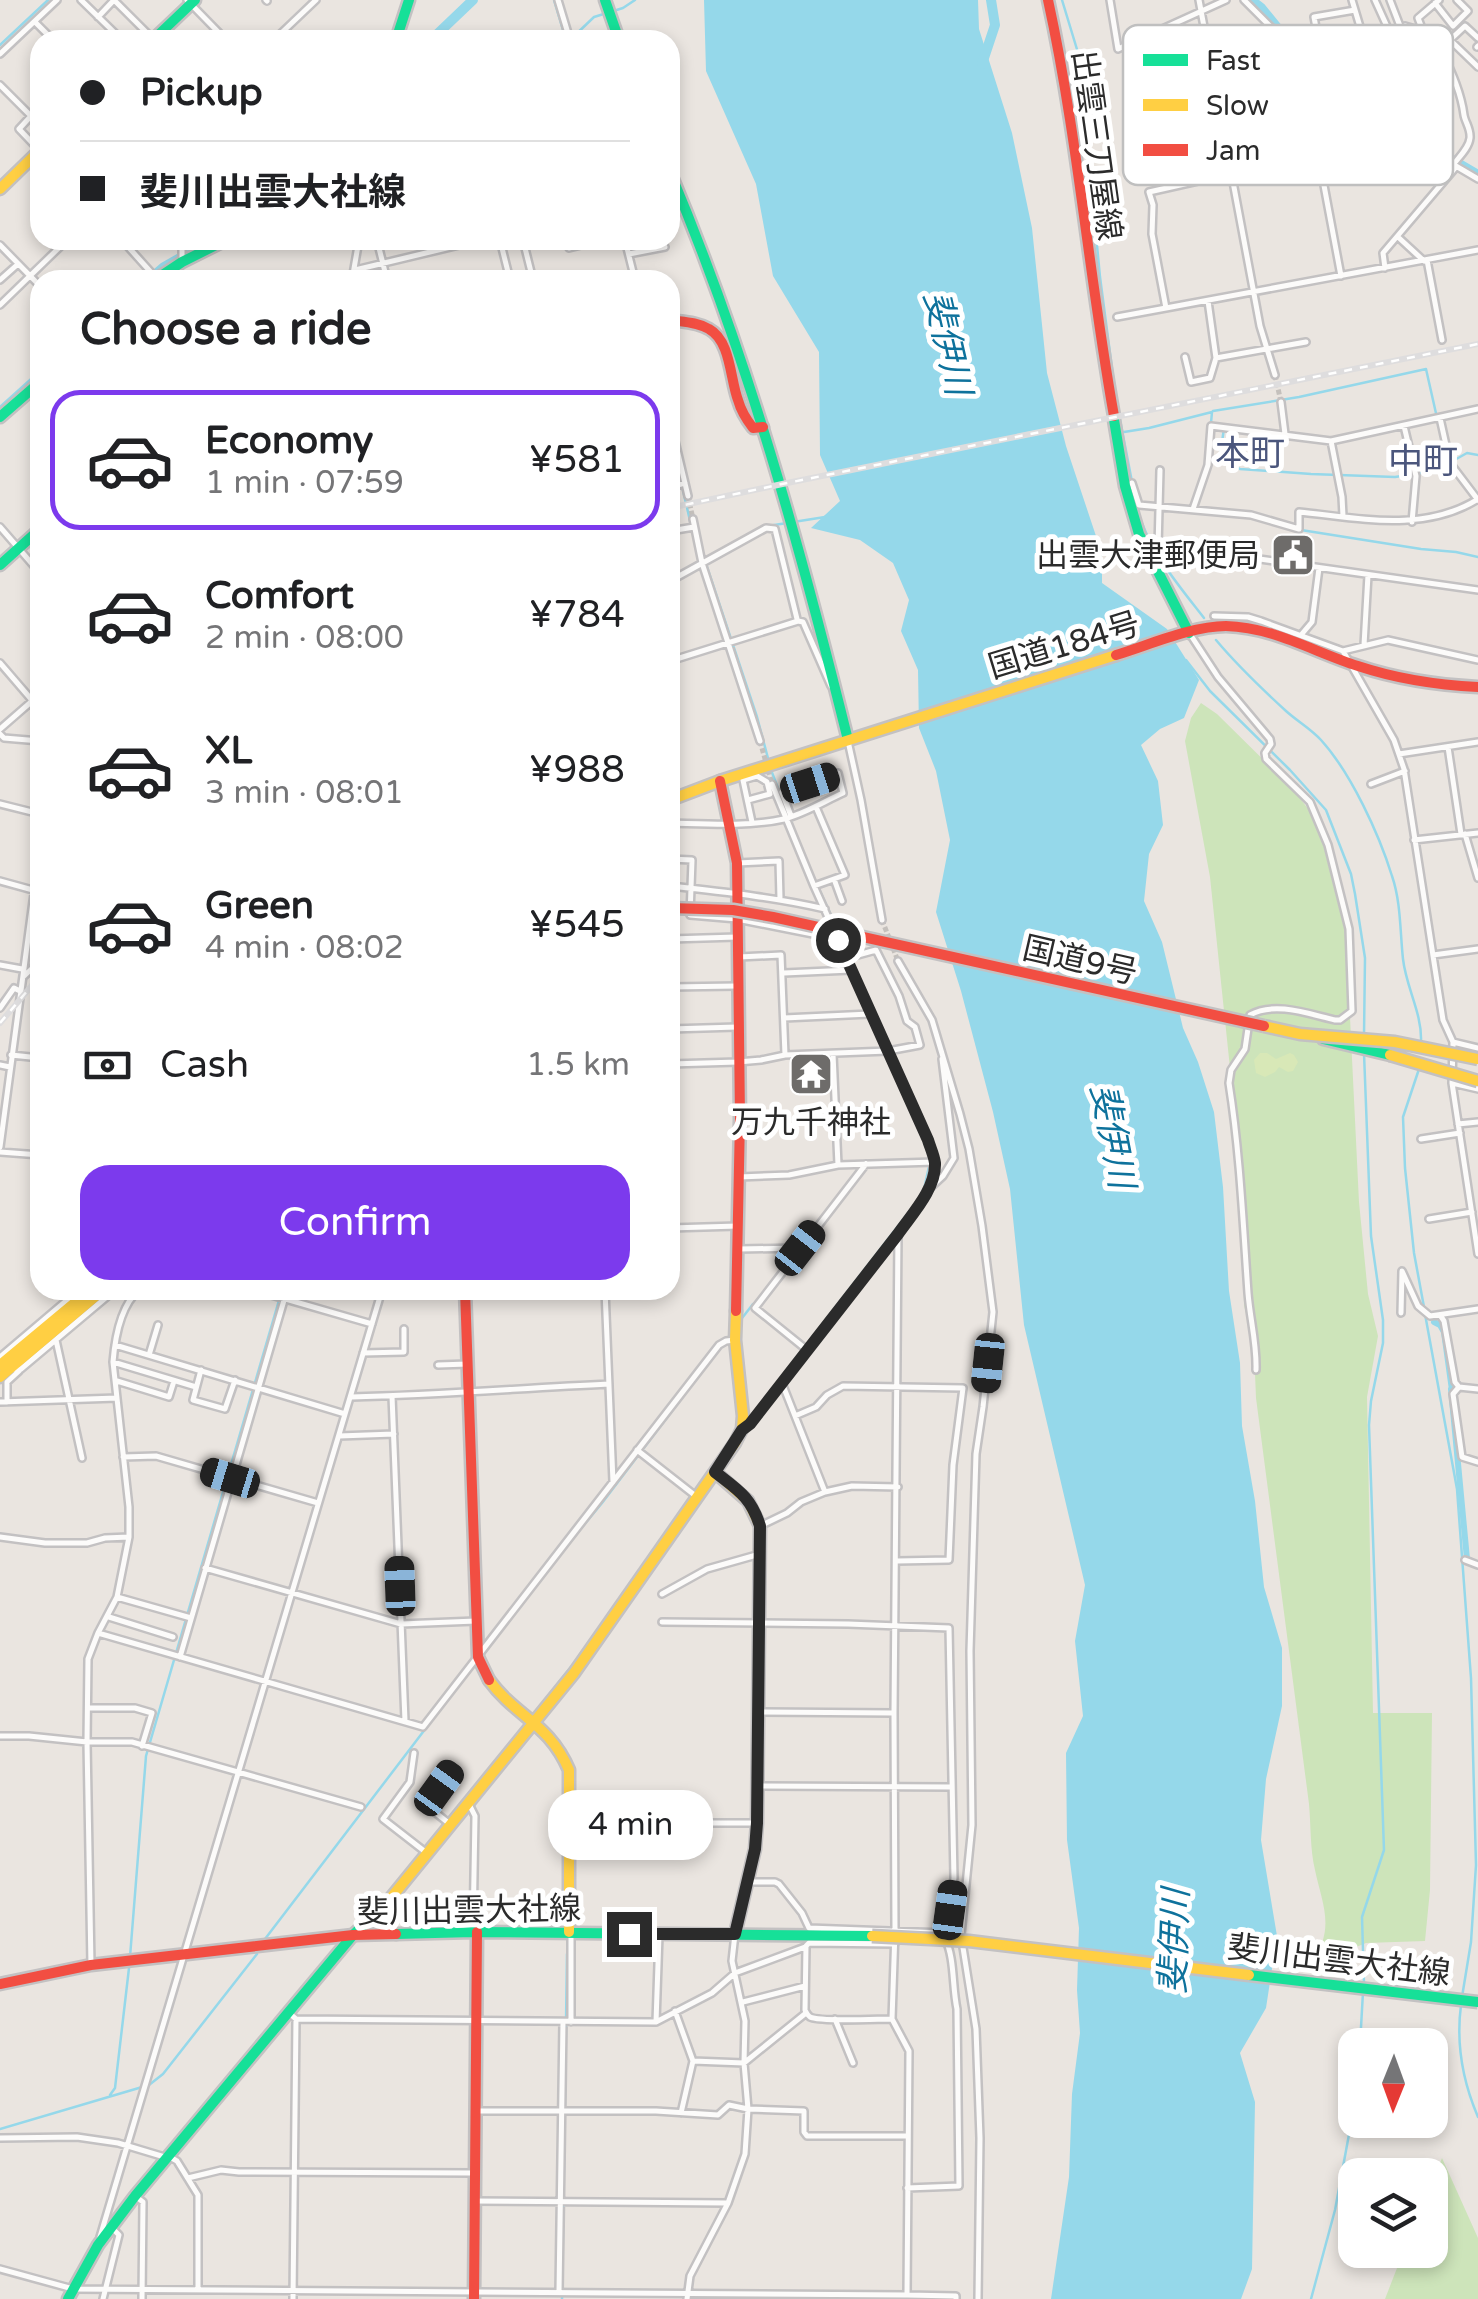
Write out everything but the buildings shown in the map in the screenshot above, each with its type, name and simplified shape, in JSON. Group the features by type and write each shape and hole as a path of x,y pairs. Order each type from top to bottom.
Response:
{"main road":[{"path":"399,30 409,0"},
{"path":"605,0 616,30"},
{"name":"出雲三刀屋線","path":"1048,0 1060,54 1098,329 1131,509 1144,548 1177,605 1184,634"},
{"path":"163,30 191,1"},
{"path":"0,189 30,160"},
{"path":"680,194 736,338 795,534 848,741"},
{"path":"170,270 206,250"},
{"path":"680,322 714,332 746,421 754,428 763,427"},
{"path":"0,417 30,391"},
{"path":"0,565 30,538"},
{"name":"国道184号","path":"680,796 1184,634 1223,626 1249,627 1411,682 1478,687"},
{"path":"70,2294 98,2245 135,2196 292,2016 353,1935 395,1895 574,1672 742,1430 735,1340 739,1177 737,863 720,781"},
{"name":"国道9号","path":"680,908 733,910 773,917 1300,1034 1478,1078"},
{"path":"1300,1034 1395,1042 1478,1059"},
{"path":"77,1306 82,1300"},
{"path":"0,1377 8,1365 87,1300"},
{"path":"465,1300 478,1657 485,1677 498,1692 556,1740 565,1756 569,1770 568,1932"},
{"path":"715,1472 746,1496 760,1526 757,1823 735,1934"},
{"path":"474,2295 475,1932"},
{"name":"斐川出雲大社線","path":"0,1984 91,1965 353,1935 735,1934 969,1942 1478,2002"}],"street":[{"path":"0,54 58,0"},
{"path":"81,0 112,30"},
{"path":"98,17 114,0 144,30"},
{"path":"284,30 316,0"},
{"path":"558,0 567,30"},
{"path":"1110,0 1118,49 1123,47"},
{"path":"1200,0 1203,25"},
{"path":"1170,25 1226,0"},
{"path":"1352,0 1360,25"},
{"path":"1376,0 1387,25"},
{"path":"1390,0 1400,25"},
{"path":"1453,26 1468,11 1457,0"},
{"path":"191,1 217,30"},
{"path":"1248,1 1270,25"},
{"path":"1421,25 1418,18 1437,1 1452,25"},
{"path":"1315,25 1314,17 1355,10"},
{"path":"35,22 43,30"},
{"path":"1453,37 1465,26 1478,38"},
{"path":"1453,43 1478,67"},
{"path":"1453,75 1470,134 1469,143 1453,168"},
{"path":"0,85 30,115"},
{"path":"30,117 20,129 30,140"},
{"path":"1455,166 1478,178"},
{"path":"1166,308 1152,234 1153,205 1149,192 1179,185"},
{"path":"1233,185 1260,326 1275,375"},
{"path":"1324,185 1341,276"},
{"path":"1386,268 1383,254 1440,185"},
{"path":"1398,236 1425,260 1442,340"},
{"path":"0,246 30,276 0,305"},
{"path":"36,270 57,250"},
{"path":"130,250 148,270"},
{"path":"182,250 182,262"},
{"path":"358,250 355,270 440,250"},
{"path":"380,250 386,270"},
{"path":"628,250 633,270"},
{"path":"629,254 650,250"},
{"path":"1118,318 1478,250"},
{"path":"0,280 18,264"},
{"path":"1185,357 1191,382 1210,378 1216,358 1208,301"},
{"path":"1216,358 1306,342"},
{"path":"1281,402 1285,435"},
{"path":"1193,509 1208,465 1211,426 1331,441 1478,408"},
{"path":"1132,483 1139,505 1251,516 1299,529 1300,512 1412,522 1462,510 1478,499 1450,463 1440,417"},
{"path":"1404,426 1416,476 1412,522"},
{"path":"1331,441 1343,516"},
{"path":"680,462 688,496"},
{"path":"1158,548 1160,470"},
{"path":"680,484 685,483"},
{"path":"680,528 694,523 702,563 760,741"},
{"path":"0,528 30,562"},
{"path":"680,576 766,528 776,529 798,620 839,702"},
{"path":"1144,548 1239,555 1478,590"},
{"path":"1301,635 1312,622 1319,568"},
{"path":"1364,645 1368,576"},
{"path":"1214,616 1248,617 1343,651 1388,640 1478,660"},
{"path":"680,658 798,620"},
{"path":"1184,634 1270,739 1266,759 1310,802 1328,845 1349,929 1352,1010 1340,1020 1294,1010 1258,1010 1250,1015 1245,1048 1231,1070 1229,1084 1242,1180 1256,1370"},
{"path":"1343,651 1394,740 1405,771 1443,1020 1453,1042 1452,1084 1478,1254"},
{"path":"0,663 30,697"},
{"path":"30,703 0,731 4,738 30,741"},
{"path":"848,741 882,920"},
{"path":"1399,754 1478,742"},
{"path":"1448,746 1463,834 1478,878"},
{"path":"1371,784 1405,771"},
{"path":"680,823 730,824 788,818 843,792 838,774 782,792 788,818"},
{"path":"748,800 770,794 767,782 757,776 743,780 752,822"},
{"path":"772,784 928,1140 935,1162 928,1190"},
{"path":"0,804 30,812"},
{"path":"814,886 845,875 816,806"},
{"path":"1414,840 1478,833"},
{"path":"680,859 692,860 690,914 737,918 838,940"},
{"path":"737,863 779,861 780,898"},
{"path":"834,879 842,901"},
{"path":"0,881 30,890"},
{"path":"680,887 780,898 825,909"},
{"path":"30,925 0,1146 30,1153"},
{"path":"680,939 737,937"},
{"path":"1433,955 1478,949"},
{"path":"680,1064 888,1052 920,1045 915,1027 907,1021 900,996 876,950 847,958"},
{"path":"738,957 782,955 786,1055"},
{"path":"898,961 932,1020 942,1048 968,1148 993,1312 976,1454 970,1651 972,1825 962,1935 976,2029 980,2138 978,2299"},
{"path":"0,965 22,969"},
{"path":"21,978 30,970"},
{"path":"783,974 851,970"},
{"path":"680,986 737,986"},
{"path":"0,1008 14,988 20,990"},
{"path":"784,1018 870,1014"},
{"path":"680,1028 737,1027"},
{"path":"1453,1042 1478,1048"},
{"path":"742,1430 954,1158 942,1048"},
{"path":"833,1054 838,1165"},
{"path":"11,1055 30,1057"},
{"path":"0,1065 10,1067"},
{"path":"1452,1084 1478,1089"},
{"path":"1458,1124 1478,1122"},
{"path":"1421,1139 1460,1133"},
{"path":"739,1177 788,1175 838,1165 935,1162"},
{"path":"807,1350 755,1308 866,1164"},
{"path":"1465,1169 1478,1167"},
{"path":"1469,1198 1478,1197"},
{"path":"1429,1219 1472,1212"},
{"path":"680,1228 738,1226"},
{"path":"898,1234 896,1930 892,2020 909,2051 907,2295"},
{"path":"738,1249 800,1248"},
{"path":"1401,1314 1402,1271 1418,1306 1430,1316 1478,1309"},
{"path":"70,1300 8,1365 4,1402 117,1398"},
{"path":"78,1300 78,1322"},
{"path":"8,1365 56,1340 103,1300"},
{"path":"91,1965 88,1659 118,1597 129,1537 113,1362 114,1344 128,1300"},
{"path":"180,1657 283,1300"},
{"path":"291,1300 372,1324"},
{"path":"98,2245 379,1300"},
{"path":"605,1300 613,1482"},
{"path":"1440,1316 1458,1387"},
{"path":"149,1354 158,1325"},
{"path":"364,1353 404,1352 404,1329"},
{"path":"56,1340 82,1458"},
{"path":"98,1634 422,1727 718,1345 735,1340"},
{"path":"114,1344 346,1414"},
{"path":"113,1362 196,1388"},
{"path":"438,1365 468,1364"},
{"path":"201,1370 193,1400 225,1409 235,1380"},
{"path":"115,1380 169,1397 174,1380"},
{"path":"782,1382 825,1492"},
{"path":"351,1397 470,1394 608,1384"},
{"path":"795,1416 816,1407 842,1386 963,1388 953,1464 949,1560 897,1561"},
{"path":"1458,1387 1478,1389"},
{"path":"1458,1387 1454,1394 1462,1457 1478,1462"},
{"path":"392,1396 405,1721"},
{"path":"338,1436 394,1434"},
{"path":"637,1450 697,1496"},
{"path":"124,1457 156,1456 318,1503"},
{"path":"760,1526 825,1492 852,1486 898,1487"},
{"path":"0,1537 44,1543 129,1537"},
{"path":"662,1594 707,1569 760,1554"},
{"path":"1466,1560 1478,1565"},
{"path":"206,1568 401,1624 476,1622"},
{"path":"118,1597 191,1618"},
{"path":"109,1617 173,1638"},
{"path":"662,1622 949,1628 954,1878 944,1933 950,1948 957,2009 959,2186 907,2188"},
{"path":"88,1708 134,1708 152,1714 142,1746"},
{"path":"758,1712 894,1714"},
{"path":"0,1736 132,1742 361,1807"},
{"path":"414,1753 410,1782 383,1819 428,1854"},
{"path":"451,1825 426,1805 452,1770"},
{"path":"758,1786 952,1787"},
{"path":"469,1804 475,1816 475,1932"},
{"path":"659,1822 757,1823"},
{"path":"748,1882 780,1884 809,1928 944,1933"},
{"path":"568,1932 571,2022"},
{"path":"687,2296 690,2276 728,2202 745,2154 745,2021 731,1953 735,1934"},
{"path":"656,2022 659,1935"},
{"path":"293,2299 292,2016 656,2022 712,1993 735,1973 809,1942 895,1944"},
{"path":"806,1946 806,2013 810,2018 892,2020"},
{"path":"742,2002 805,1986"},
{"path":"675,2011 693,2062 682,2113"},
{"path":"693,2062 744,2062 806,2013"},
{"path":"835,2019 853,2063"},
{"path":"559,2292 563,2022"},
{"path":"476,2111 718,2115 729,2105 804,2112 807,2136 908,2136"},
{"path":"0,2138 77,2138 129,2146 177,2161 198,2194 198,2290"},
{"path":"188,2178 221,2170 474,2174"},
{"path":"135,2196 143,2202 142,2299"},
{"path":"474,2201 728,2202"},
{"path":"103,2299 119,2236 112,2228"},
{"path":"0,2269 70,2294 142,2288 474,2295 559,2292 568,2296 907,2295 956,2299"}],"green space":[{"path":"1201,703 1292,788 1309,810 1322,839 1346,935 1359,1202 1368,1294 1378,1336 1367,1397 1373,1713 1432,1713 1430,1890 1425,1941 1366,1943 1349,1950 1328,1951 1322,1943 1325,1916 1312,1854 1309,1804 1256,1398 1254,1349 1244,1305 1243,1234 1226,1084 1230,1068 1210,877 1185,741 1191,718"},
{"path":"1260,1053 1276,1059 1290,1053 1298,1062 1293,1071 1279,1067 1265,1077 1256,1073 1254,1060"},
{"path":"1448,2171 1478,2238 1478,2299 1385,2299 1397,2268 1448,2268"}],"water":[{"name":"斐伊川","path":"704,0 978,0 979,29 1012,133 1032,228 1047,373 1066,446 1102,554 1102,583 1167,629 1199,680 1184,718 1160,729 1141,745 1158,781 1163,825 1149,854 1144,901 1162,942 1183,1028 1214,1112 1229,1291 1240,1363 1242,1426 1264,1587 1282,1648 1282,1706 1266,1779 1261,1840 1277,1936 1266,2008 1240,2053 1255,2102 1252,2269 1241,2299 1051,2299 1069,2177 1072,2094 1080,2033 1079,1928 1067,1840 1066,1753 1083,1716 1075,1641 1085,1585 1024,1325 1010,1189 993,1112 936,912 950,840 936,771 919,728 918,670 901,631 909,600 893,563 860,540 811,528 840,501 820,455 819,352 773,276 756,184 706,71"}],"waterway":[{"path":"0,45 48,0"},
{"path":"442,30 473,0"},
{"path":"554,0 563,30"},
{"path":"580,30 594,17 635,0"},
{"path":"982,64 995,25 991,0"},
{"path":"1062,0 1079,56 1100,277 1116,399 1132,482"},
{"path":"1251,0 1275,25"},
{"path":"1453,160 1478,175"},
{"path":"161,270 194,250"},
{"path":"624,250 630,270"},
{"path":"1213,411 1426,369 1447,462"},
{"path":"0,412 30,385"},
{"path":"1124,432 1212,412 1211,423"},
{"path":"1224,428 1220,457 1240,469 1395,477 1435,471 1467,453 1478,455"},
{"path":"680,477 691,525"},
{"path":"1136,505 1155,551 1204,618"},
{"path":"768,526 825,517"},
{"path":"1301,530 1478,557"},
{"path":"703,555 769,762"},
{"path":"1216,640 1268,694 1321,740 1363,805 1395,886 1405,969 1421,1041"},
{"path":"1186,660 1210,691 1326,810 1355,894 1365,958 1364,1035"},
{"path":"771,770 795,832"},
{"path":"807,863 835,924"},
{"path":"840,936 924,1125"},
{"path":"1364,1053 1371,1236 1383,1320 1383,1343 1369,1425 1384,1850 1362,1917 1364,1984"},
{"path":"1419,1069 1403,1117 1414,1253 1424,1307"},
{"path":"746,1423 916,1203 924,1189 930,1162"},
{"path":"130,1957 146,1756 279,1300"},
{"path":"739,1322 753,1304 757,1307"},
{"path":"1425,1314 1457,1489 1471,1678 1476,1865 1471,1942 1462,1997"},
{"path":"775,1321 804,1344"},
{"path":"1434,1322 1444,1332 1452,1390"},
{"path":"568,1544 719,1349"},
{"path":"1462,1389 1451,1389 1467,1559 1472,1561"},
{"path":"435,1839 574,1663 726,1449"},
{"path":"265,1939 526,1597"},
{"path":"206,2119 353,1944"},
{"path":"0,2129 149,2085 163,2074 257,1954"},
{"path":"562,2299 567,1954"},
{"path":"110,2095 115,2088 129,1968"},
{"path":"1361,2028 1363,1992"},
{"path":"1461,2005 1462,2062 1478,2117"},
{"path":"1311,2299 1335,2210 1348,2138"},
{"path":"138,2199 162,2171"},
{"path":"99,2251 127,2213"}],"tunnel":[{"path":"1275,375 1281,402"},
{"path":"688,496 693,519"},
{"path":"760,741 772,784"},
{"path":"882,920 898,961"}],"railway":[{"path":"680,506 1478,344"},
{"path":"0,1023 30,988"}],"traffic: fast":[{"path":"164,30 195,0"},
{"path":"399,30 409,0"},
{"path":"605,0 616,30"},
{"path":"680,197 724,312 770,453 848,740"},
{"path":"170,270 206,250"},
{"path":"0,417 30,391"},
{"path":"1114,420 1125,486 1139,534 1189,633"},
{"path":"0,565 30,538"},
{"path":"1323,1039 1390,1055"},
{"path":"68,2299 98,2245 135,2196 353,1935 386,1904"},
{"path":"396,1934 872,1936"},
{"path":"1249,1975 1478,2002"}],"traffic: slow":[{"path":"0,189 30,160"},
{"path":"680,796 1116,655"},
{"path":"1264,1026 1300,1034 1395,1042 1478,1059"},
{"path":"1390,1055 1478,1081"},
{"path":"0,1365 78,1300"},
{"path":"0,1377 91,1300"},
{"path":"386,1904 574,1673 735,1443 743,1416 736,1311"},
{"path":"715,1472 748,1501 760,1526 757,1823 755,1849 735,1934"},
{"path":"489,1680 552,1741 569,1770 569,1932"},
{"path":"872,1936 969,1941 1249,1975"}],"traffic: jam":[{"path":"1048,0 1114,416"},
{"path":"680,322 709,329 722,342 742,411 753,428 763,427"},
{"path":"1116,655 1199,629 1243,627 1387,674 1478,687"},
{"path":"720,781 737,863 740,1119 736,1311"},
{"path":"680,908 733,910 773,917 1264,1026"},
{"path":"465,1300 478,1657 489,1680"},
{"path":"474,2299 477,1932"},
{"path":"0,1984 91,1965 353,1935 396,1934"}],"place":[{"name":"出雲大津郵便局","path":"1293,555"},
{"name":"万九千神社","path":"811,1074"}],"district":[{"name":"本町","path":"1250,453"},
{"name":"中町","path":"1423,461"}],"route":[{"path":"629,1934 735,1934 755,1849 757,1823 760,1526 746,1496 715,1472 742,1430 919,1206 932,1178 935,1162 928,1140 838,940"}]}
